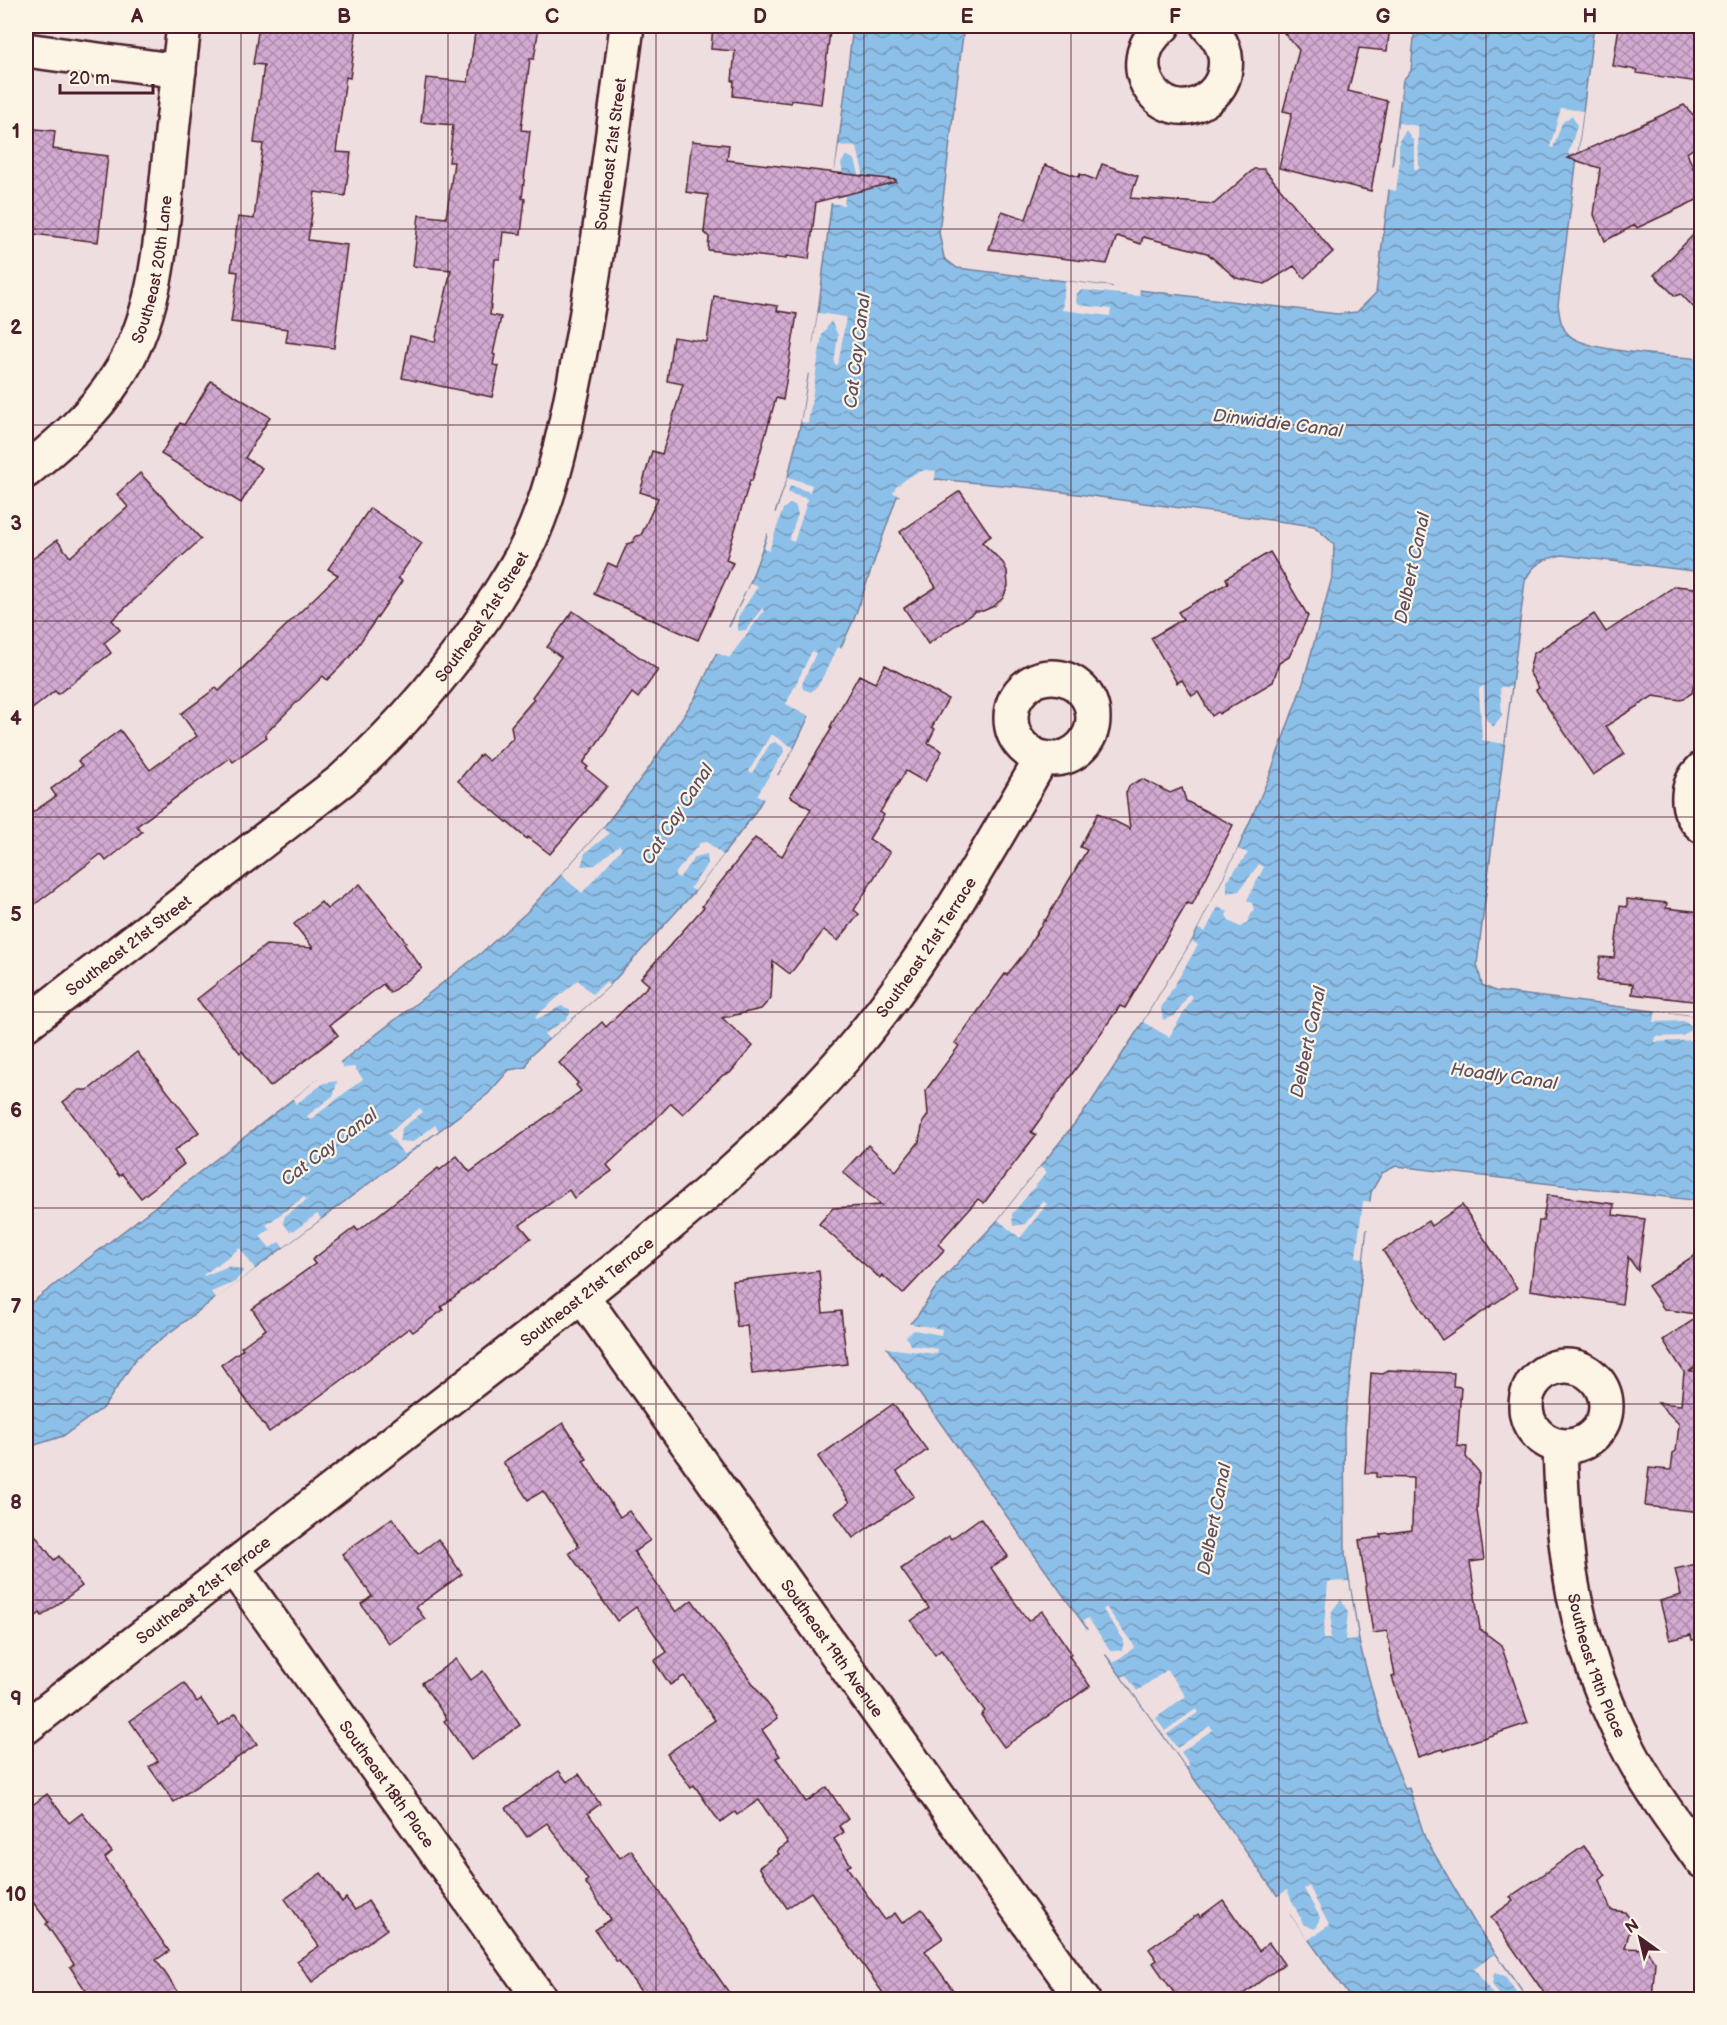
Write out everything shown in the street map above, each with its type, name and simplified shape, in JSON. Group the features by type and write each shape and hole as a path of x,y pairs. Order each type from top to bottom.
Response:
{"street":[{"name":"Southeast 20th Lane","path":"26,471 50,452 92,412 119,375 140,331 153,284 161,237 184,26"},
{"name":"Southeast 21st Street","path":"26,1024 334,786 375,750 433,687 461,651 509,579 528,544 542,511 562,443 596,266 627,26"},
{"path":"1163,26 1148,41 1142,54 1142,67 1150,90 1168,104 1179,107 1199,105 1216,91 1222,81 1226,56 1223,45 1208,26"},
{"path":"26,50 178,71"},
{"name":"Southeast 21st Terrace","path":"26,1727 582,1296 650,1242 748,1158 850,1051 927,948 1042,758"},
{"path":"1701,769 1695,774 1689,789 1688,802 1691,813 1701,826"},
{"name":"Southeast 19th Avenue","path":"582,1296 1083,2000"},
{"name":"Southeast 19th Place","path":"1560,1446 1566,1542 1580,1620 1598,1680 1616,1724 1648,1784 1701,1861"},
{"name":"Southeast 18th Place","path":"233,1567 541,2000"}],"water":[{"path":"853,26 964,26 939,232 944,258 957,268 1337,314 1357,312 1376,293 1403,80 1411,71 1415,26 1594,26 1558,305 1560,317 1569,335 1593,346 1701,359 1701,572 1562,555 1540,563 1528,575 1525,581 1477,964 1482,985 1495,991 1701,1017 1701,1201 1396,1166 1382,1173 1371,1192 1344,1429 1345,1554 1360,1646 1386,1741 1405,1789 1409,1788 1425,1838 1479,1930 1528,1999 1351,1999 887,1348 918,1315 938,1284 998,1220 1090,1104 1192,941 1238,849 1269,777 1303,683 1333,574 1334,544 1314,526 1033,488 936,479 897,496 854,619 794,748 752,817 695,891 609,986 531,1055 526,1067 509,1070 488,1094 137,1357 104,1407 63,1436 26,1448 26,1307 481,953 526,913 603,828 649,768 695,698 750,583 788,477 801,422 818,313"}],"pier":[{"path":"1561,108 1583,111 1577,156 1568,154 1577,126 1572,115 1562,123 1553,148 1550,147"},
{"path":"1398,123 1418,126 1419,169 1414,169 1414,141 1406,130 1399,141 1396,191 1387,189 1389,167 1393,167"},
{"path":"839,145 857,147 863,173 862,184 855,160 846,155 841,164 846,190 844,205 830,203"},
{"path":"1065,281 1140,288 1139,296 1082,290 1077,293 1076,302 1079,305 1111,309 1110,316 1062,310"},
{"path":"818,313 846,317 838,365 834,364 838,335 831,321 822,335 808,423 801,422 809,374 806,373 810,344 813,344"},
{"path":"926,470 936,471 934,483 904,497 893,493 896,487 906,479"},
{"path":"788,477 812,485 810,492 790,485 788,493 808,499 794,542 789,540 798,514 795,505 790,504 783,509 769,551 764,549 768,534 766,533 773,512 776,513"},
{"path":"750,583 758,586 738,617 737,631 746,630 762,608 764,611 729,658 715,652 727,627 730,627"},
{"path":"838,647 843,649 811,717 786,704 812,651 816,653 802,684 803,689 811,692 819,684"},
{"path":"1484,685 1485,718 1493,727 1502,716 1500,687 1511,687 1504,744 1482,740 1479,689"},
{"path":"771,734 794,748 777,775 780,777 766,800 757,795 784,752 783,747 775,742 770,744 752,773 749,771"},
{"path":"603,828 609,834 585,853 581,866 595,865 619,845 622,848 582,893 561,875"},
{"path":"707,842 723,855 695,891 690,888 708,864 707,854 695,857 679,878 674,875 700,843"},
{"path":"1238,849 1248,853 1227,881 1227,893 1239,891 1259,864 1264,867 1247,900 1252,903 1254,909 1246,924 1240,927 1229,921 1226,915 1228,912 1218,907 1205,932 1198,929"},
{"path":"1192,941 1198,945 1161,1008 1163,1020 1175,1016 1189,994 1193,997 1169,1037 1143,1022"},
{"path":"578,980 592,994 606,982 609,986 549,1039 544,1034 565,1020 570,1014 570,1009 561,1006 537,1019 535,1017"},
{"path":"1656,1011 1701,1017 1701,1040 1655,1042 1655,1037 1683,1036 1693,1028 1684,1021 1654,1022"},
{"path":"338,1060 344,1068 354,1067 363,1079 310,1120 307,1116 334,1095 337,1081 324,1083 296,1104 293,1099"},
{"path":"420,1108 423,1112 402,1128 399,1141 413,1142 435,1125 439,1130 404,1155 388,1133"},
{"path":"1040,1167 1047,1172 1012,1214 1013,1226 1025,1224 1043,1201 1047,1204 1020,1238 998,1220"},
{"path":"304,1197 307,1200 285,1216 283,1222 289,1231 295,1230 317,1214 321,1219 284,1247 279,1242 270,1248 260,1236 270,1229 266,1225"},
{"path":"1363,1201 1373,1202 1370,1229 1366,1229 1363,1258 1356,1257"},
{"path":"240,1248 255,1269 216,1299 211,1292 235,1282 244,1270 229,1266 203,1275"},
{"path":"906,1323 942,1329 941,1335 914,1330 906,1336 910,1345 938,1349 937,1354 887,1348 888,1342"},
{"path":"1349,1581 1358,1639 1345,1640 1348,1612 1341,1599 1332,1611 1330,1639 1323,1639 1328,1582"},
{"path":"1106,1607 1135,1647 1113,1663 1106,1654 1104,1656 1086,1631 1088,1629 1083,1621 1088,1618 1110,1650 1122,1651 1124,1640 1103,1610"},
{"path":"1167,1670 1186,1696 1156,1718 1165,1731 1196,1709 1199,1712 1167,1734 1177,1748 1210,1726 1212,1730 1181,1752 1190,1765 1186,1767 1122,1677 1126,1675 1137,1691"},
{"path":"1309,1886 1329,1925 1308,1940 1290,1914 1287,1915 1275,1898 1287,1890 1303,1924 1314,1929 1320,1917 1304,1889"},
{"path":"1495,1954 1525,1996 1521,1999 1505,1976 1494,1973 1492,1984 1502,1999 1496,1999 1474,1968"}],"building":[{"path":"259,26 357,26 350,78 346,77 336,152 351,153 345,196 315,192 308,240 347,245 334,348 286,342 288,329 231,322 238,272 231,271 238,217 254,219 263,144 254,143 264,65 253,64"},
{"path":"476,26 539,26 534,59 530,59 521,130 530,131 522,198 525,199 521,234 503,232 500,259 495,259 490,315 501,317 493,354 495,355 493,365 499,366 492,397 402,378 410,336 435,342 451,270 413,266 419,215 446,218 454,162 449,162 453,125 421,122 426,78 468,82"},
{"path":"713,26 800,26 801,28 830,31 821,104 733,96 735,51 711,49"},
{"path":"1278,26 1390,26 1387,51 1359,48 1348,91 1387,101 1371,191 1279,168 1292,113 1283,111 1299,50"},
{"path":"1619,26 1701,26 1701,69 1698,82 1636,73 1637,70 1613,66"},
{"path":"1684,105 1698,120 1695,147 1687,153 1701,186 1701,198 1637,228 1635,225 1605,241 1594,215 1600,168 1568,158"},
{"path":"26,128 55,131 53,149 108,156 98,242 26,233"},
{"path":"692,141 729,145 727,160 896,180 896,182 816,202 809,259 786,256 786,259 708,250 709,237 704,232 708,195 686,192"},
{"path":"1102,164 1138,176 1130,198 1214,204 1254,169 1264,169 1333,252 1304,278 1294,266 1265,284 1236,278 1207,253 1143,237 1141,244 1117,236 1107,264 989,249 1002,211 1026,219 1045,165 1079,177 1080,174 1096,180"},
{"path":"1701,227 1701,315 1681,294 1675,296 1654,275"},
{"path":"714,296 778,306 777,311 797,314 783,400 776,398 752,481 750,480 726,560 733,563 698,640 594,594 608,563 617,567 627,544 633,542 636,536 641,535 658,498 640,492 652,451 662,454 683,384 667,381 673,337 707,342"},
{"path":"211,381 270,417 245,458 262,468 241,503 161,454 180,423 184,425"},
{"path":"140,473 201,539 112,620 120,630 104,643 111,653 58,694 55,691 26,714 26,564 57,540 70,557 128,507 117,494"},
{"path":"960,491 991,536 982,542 1003,563 1007,571 1008,586 1003,598 994,606 983,611 976,611 928,644 904,608 936,587 900,532"},
{"path":"370,508 422,543 398,578 402,581 350,657 327,680 323,676 265,734 267,737 233,762 230,758 137,826 142,832 106,861 101,854 26,911 26,817 56,796 51,789 82,766 78,761 120,730 150,770 197,736 181,714 216,688 219,691 338,575 328,569"},
{"path":"1270,552 1308,616 1289,657 1279,663 1273,682 1212,716 1198,692 1192,696 1182,680 1177,683 1151,638 1183,619 1178,612 1228,583 1226,578"},
{"path":"1675,586 1695,588 1701,598 1701,680 1693,686 1692,693 1681,700 1653,696 1606,726 1625,754 1593,775 1536,690 1539,688 1529,672 1533,654 1594,614 1606,632"},
{"path":"573,611 658,670 638,698 632,693 583,763 588,767 586,769 607,786 550,854 528,837 527,839 458,781 481,754 489,761 513,738 511,726 534,699 532,697 561,657 547,647"},
{"path":"885,665 948,699 932,727 935,729 928,743 942,751 925,782 906,771 880,812 884,815 869,839 890,852 854,910 859,914 838,941 824,930 790,974 773,961 771,998 761,1009 722,1018 753,1046 730,1073 723,1075 683,1114 671,1103 607,1165 612,1171 574,1198 569,1190 520,1225 531,1238 441,1307 443,1310 413,1332 409,1328 338,1383 269,1432 221,1365 266,1329 252,1309 315,1264 312,1260 355,1227 358,1231 438,1168 440,1170 457,1156 470,1172 581,1091 576,1085 578,1083 559,1063 602,1022 606,1027 649,985 641,978 704,907 702,906 755,838 782,856 811,809 790,796 832,728 830,727 859,675 875,683"},
{"path":"1142,779 1170,793 1182,788 1186,801 1233,825 1192,905 1187,903 1125,1008 1120,1006 1031,1132 1036,1135 984,1203 978,1199 938,1244 944,1250 903,1294 882,1275 880,1278 819,1224 833,1208 881,1205 843,1172 868,1145 896,1171 919,1142 923,1122 928,1115 926,1090 959,1046 955,1043 1005,974 1007,975 1026,951 1045,921 1087,850 1080,847 1098,813 1130,829 1126,793 1130,785"},
{"path":"360,884 406,942 404,944 422,968 390,993 383,984 330,1025 338,1035 270,1087 197,999 266,945 313,948 294,924 321,902 327,909"},
{"path":"1627,899 1667,903 1666,908 1701,912 1701,1002 1632,994 1633,984 1597,981 1600,957 1614,958 1620,906 1627,907"},
{"path":"137,1052 199,1132 174,1151 184,1164 141,1198 122,1174 119,1176 63,1102 79,1090 88,1090"},
{"path":"1547,1195 1614,1204 1613,1215 1645,1219 1638,1271 1628,1257 1622,1304 1530,1290 1539,1221 1543,1221"},
{"path":"1462,1205 1517,1288 1442,1340 1383,1251 1428,1221 1431,1226"},
{"path":"1701,1251 1701,1315 1664,1309 1648,1286"},
{"path":"819,1271 823,1313 841,1311 847,1364 752,1374 747,1325 737,1327 732,1281"},
{"path":"1701,1315 1701,1363 1690,1371 1701,1372 1701,1512 1645,1506 1649,1468 1671,1470 1679,1424 1658,1403 1681,1405 1684,1372 1663,1340"},
{"path":"1388,1370 1454,1373 1453,1386 1461,1387 1457,1446 1467,1447 1466,1457 1479,1472 1477,1510 1484,1560 1470,1562 1480,1629 1501,1645 1528,1723 1444,1751 1443,1749 1418,1757 1392,1677 1395,1676 1387,1631 1373,1633 1359,1540 1381,1537 1381,1534 1412,1530 1413,1478 1376,1477 1376,1473 1365,1473 1371,1373 1383,1374"},
{"path":"893,1404 927,1450 897,1472 914,1496 853,1538 835,1513 850,1502 818,1457"},
{"path":"563,1423 587,1459 583,1461 620,1517 629,1511 650,1540 634,1552 676,1612 692,1600 778,1718 762,1730 780,1756 776,1758 806,1802 827,1787 848,1819 839,1826 844,1832 834,1839 851,1865 847,1867 885,1920 895,1913 902,1923 922,1909 943,1938 925,1951 960,2000 888,2000 811,1892 787,1908 759,1867 779,1854 777,1851 788,1843 759,1800 737,1815 735,1812 720,1823 694,1785 691,1788 667,1754 715,1720 684,1676 670,1685 654,1661 667,1652 636,1607 617,1621 569,1553 579,1546 543,1491 528,1500 503,1462"},
{"path":"392,1518 418,1554 438,1539 462,1574 416,1607 425,1619 389,1644 361,1604 372,1596 342,1554"},
{"path":"980,1518 1008,1556 991,1568 1028,1621 1042,1611 1072,1654 1069,1656 1090,1686 1004,1747 981,1715 985,1711 941,1650 935,1655 911,1621 929,1608 901,1569 949,1536 951,1539"},
{"path":"26,1523 54,1560 59,1556 82,1586 42,1616 40,1613 26,1624"},
{"path":"1701,1563 1701,1639 1692,1640 1691,1635 1670,1640 1660,1601 1681,1595 1675,1569"},
{"path":"456,1659 471,1680 483,1671 520,1725 471,1760 444,1721 447,1719 422,1683"},
{"path":"184,1683 197,1702 201,1699 219,1725 236,1713 257,1744 174,1802 149,1767 158,1761 130,1721"},
{"path":"559,1771 567,1782 579,1774 600,1804 588,1813 620,1858 631,1850 734,2000 647,2000 619,1961 617,1962 595,1930 611,1919 585,1882 588,1880 547,1823 527,1837 506,1808"},
{"path":"47,1794 69,1823 82,1813 112,1852 105,1858 169,1951 156,1960 184,2000 92,2000 70,1967 74,1964 46,1924 48,1922 26,1893 26,1810"},
{"path":"1584,1846 1605,1875 1599,1880 1611,1910 1625,1912 1632,1922 1625,1948 1646,1949 1655,1962 1652,2000 1549,2000 1491,1917 1513,1901 1510,1897"},
{"path":"321,1873 342,1902 346,1898 355,1910 368,1901 387,1929 312,1982 297,1961 319,1946 285,1899"},
{"path":"1223,1900 1259,1951 1269,1943 1284,1964 1235,2000 1179,2000 1153,1963 1157,1960 1149,1949 1198,1914 1200,1917"}],"water label":[{"name":"Cat Cay Canal","path":"857,351"},
{"name":"Dinwiddie Canal","path":"1278,423"},
{"name":"Delbert Canal","path":"1412,568"},
{"name":"Cat Cay Canal","path":"677,814"},
{"name":"Delbert Canal","path":"1308,1042"},
{"name":"Hoadly Canal","path":"1504,1076"},
{"name":"Cat Cay Canal","path":"329,1147"},
{"name":"Delbert Canal","path":"1214,1519"}]}
